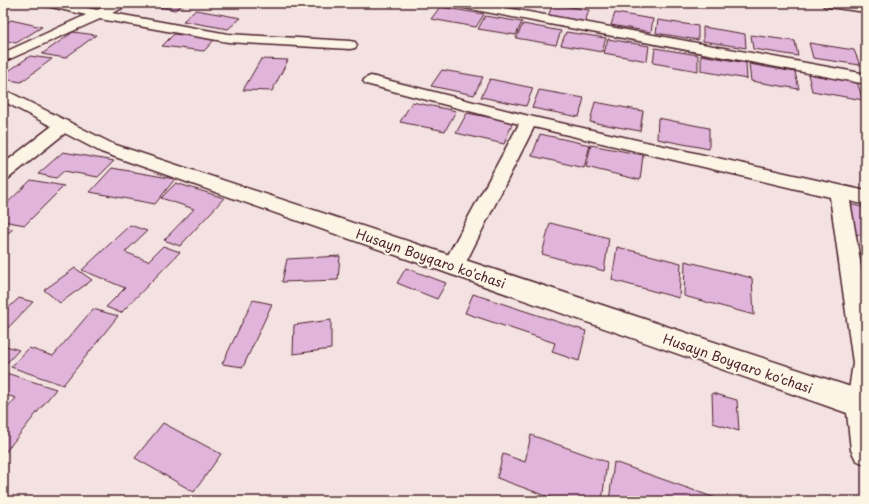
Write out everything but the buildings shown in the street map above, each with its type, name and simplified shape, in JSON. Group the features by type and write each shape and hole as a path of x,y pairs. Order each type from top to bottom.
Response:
{"main road":[{"name":"Husayn Boyqaro ko'chasi","path":"3,95 108,148 863,405"},
{"path":"863,405 866,450"}],"street":[{"path":"51,3 96,14 228,38 350,45"},
{"path":"3,58 96,14 123,3"},
{"path":"460,3 866,79"},
{"path":"828,3 866,8"},
{"path":"371,81 529,121 866,198"},
{"path":"453,266 529,121"},
{"path":"3,174 63,126"},
{"path":"839,192 865,363 863,405"}]}
